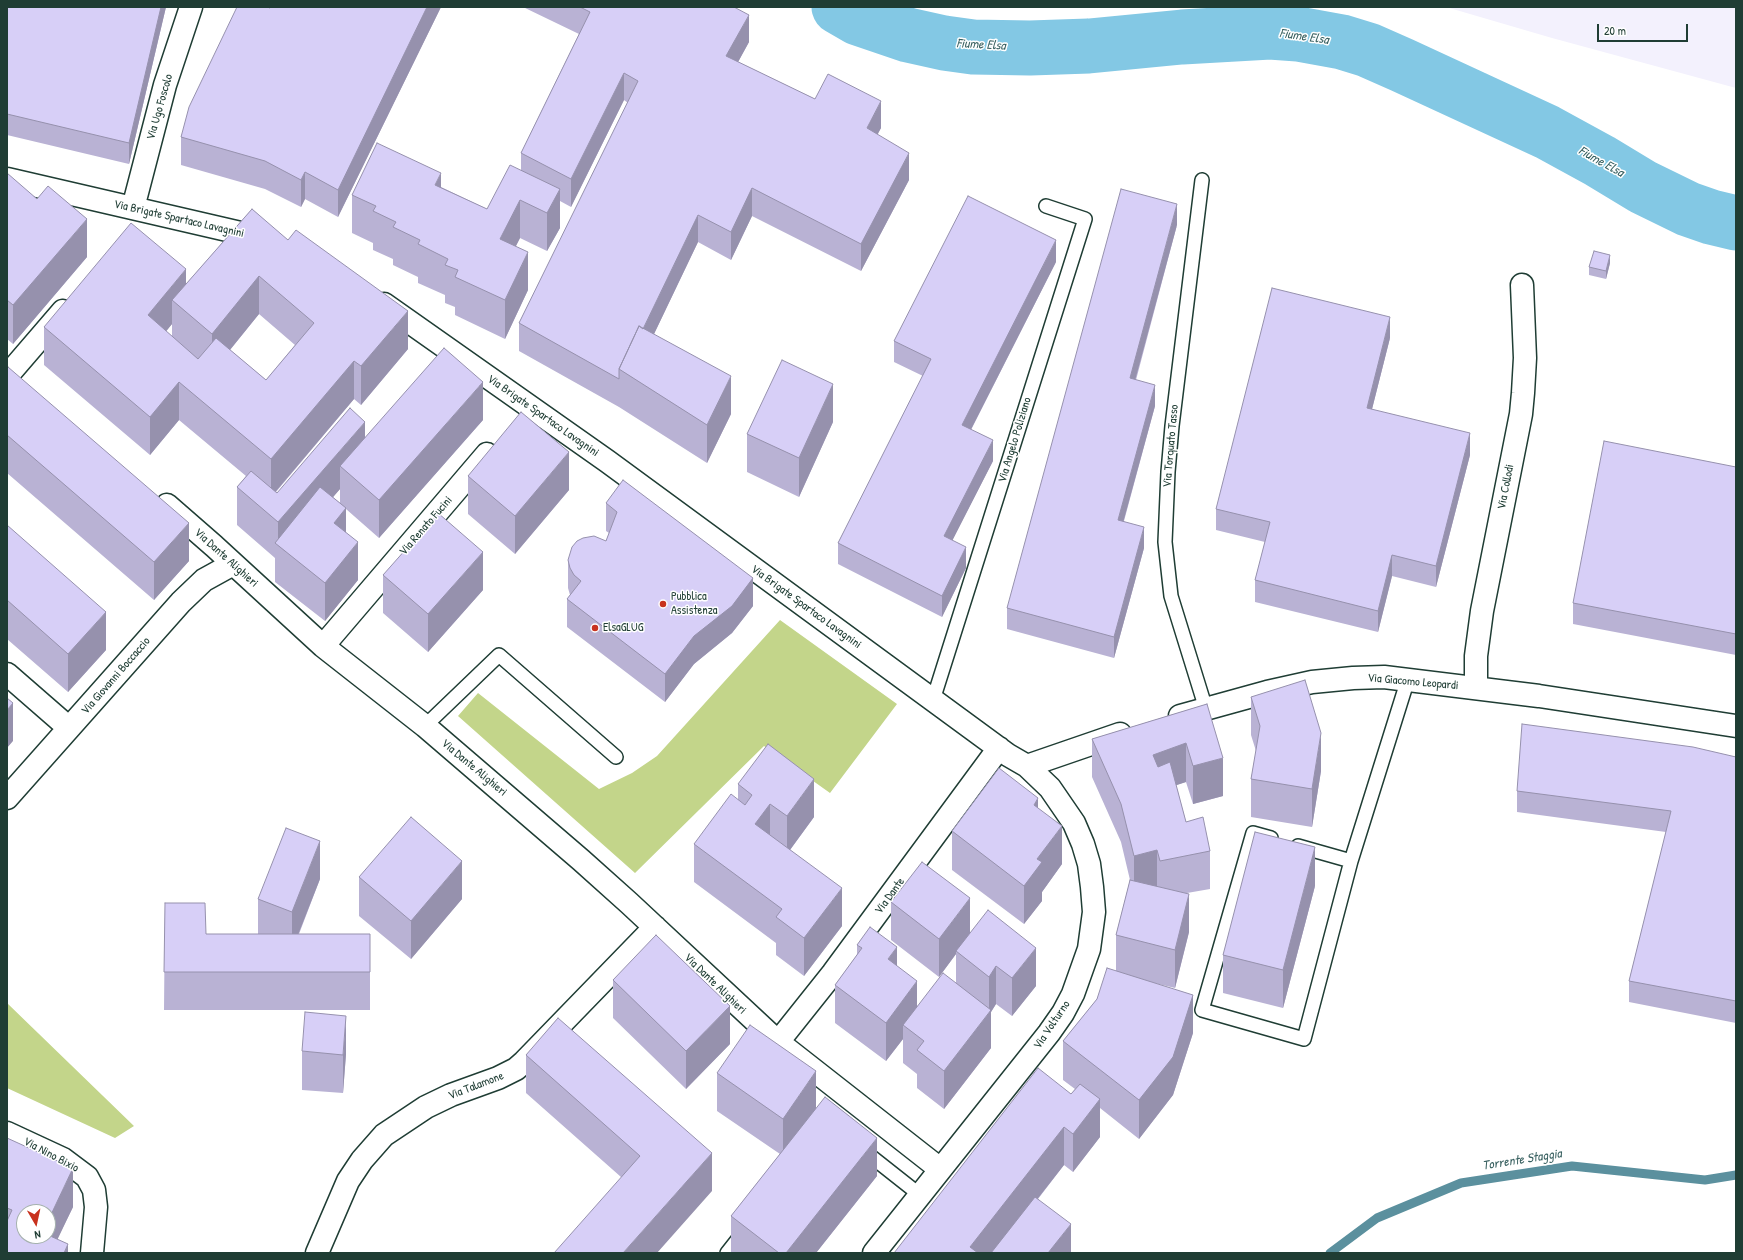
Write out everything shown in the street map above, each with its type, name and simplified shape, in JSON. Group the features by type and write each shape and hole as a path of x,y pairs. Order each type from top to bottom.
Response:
{"street":[{"name":"Via Ugo Foscolo","path":"133,208 165,85 191,7"},
{"name":"Via Brigate Spartaco Lavagnini","path":"7,179 282,243"},
{"name":"Via Collodi","path":"1476,687 1476,656 1482,611 1521,414 1525,358 1522,285"},
{"name":"Via Brigate Spartaco Lavagnini","path":"366,291 607,461 999,748 1027,766"},
{"path":"13,374 74,298"},
{"path":"514,423 528,406"},
{"name":"Via Renato Fucini","path":"323,646 499,440"},
{"name":"Via Dante Alighieri","path":"149,490 323,646 425,726 582,860 778,1042 940,1169"},
{"name":"Via Giovanni Boccaccio","path":"7,798 185,598 204,580 233,564"},
{"path":"7,674 69,728"},
{"name":"Via Giacomo Leopardi","path":"1159,722 1274,690 1334,679 1370,677 1408,679 1476,687 1736,726"},
{"path":"1027,766 1138,729"},
{"name":"Via Dante","path":"778,1042 837,967 999,748"},
{"name":"Via Volturno","path":"874,1253 1057,1022 1078,984 1089,949 1093,924 1092,887 1089,864 1083,844 1074,823 1061,803 1050,788 1027,766"},
{"name":"Via Talamone","path":"317,1253 348,1180 362,1160 384,1135 404,1120 432,1103 498,1078 516,1069 655,927"},
{"name":"Via Nino Bixio","path":"7,1133 63,1159 88,1177 94,1190 96,1207 92,1253"}],"lane":[{"name":"Via Torquato Tasso","path":"1202,180 1172,426 1168,472 1165,542 1171,596 1206,709"},
{"name":"Via Angelo Poliziano","path":"934,700 1085,219 1046,206"},
{"path":"425,726 498,655 616,757"},
{"path":"1351,861 1253,833 1202,1010 1304,1039 1351,861 1408,679"},
{"path":"853,1142 920,1195"},
{"path":"727,1253 751,1222"}],"shaded area":[{"path":"1446,7 1736,7 1736,88 1552,38"}],"green space":[{"path":"780,620 897,704 830,793 764,746 635,873 458,716 478,693 599,789 632,773 657,756"},
{"path":"7,1003 134,1126 115,1138 7,1088"}],"building":[{"path":"7,7 161,7 129,143 7,114"},
{"path":"237,7 427,7 338,190 305,172 301,180 265,161 181,137 189,107"},
{"path":"580,7 734,7 749,15 726,56 815,99 828,74 881,101 867,128 909,153 861,244 752,188 731,232 698,215 643,329 639,326 619,369 619,379 519,323 638,81 624,73 571,179 521,153 590,12"},
{"path":"377,143 441,173 435,185 487,209 510,165 560,189 547,213 520,200 500,239 528,252 505,300 455,277 458,270 445,265 448,259 418,244 420,240 393,227 396,222 373,211 376,206 352,195"},
{"path":"7,173 37,199 48,186 87,219 13,305 7,300"},
{"path":"1121,189 1177,204 1130,378 1155,385 1118,520 1144,527 1114,637 1007,608"},
{"path":"968,196 1056,240 962,425 993,440 944,536 966,547 942,596 838,543 931,359 894,341"},
{"path":"252,209 288,240 296,230 408,311 361,366 354,361 271,459 179,382 150,417 44,327 131,223 186,269 148,315 198,359 216,338 266,380 314,323 259,276 212,334 172,300"},
{"path":"1594,251 1610,255 1606,271 1589,267"},
{"path":"1272,288 1390,317 1367,408 1470,433 1436,566 1392,555 1378,611 1255,580 1270,522 1216,509"},
{"path":"639,326 731,376 707,425 619,369"},
{"path":"444,348 483,382 379,500 340,466"},
{"path":"782,360 833,384 799,458 747,434"},
{"path":"8,367 189,523 154,562 7,435"},
{"path":"350,408 365,422 278,522 237,487 251,471 277,493"},
{"path":"521,412 569,452 515,516 468,476"},
{"path":"1604,441 1736,467 1736,634 1573,603"},
{"name":"Pubblica Assistenza","path":"623,480 753,578 732,606 694,636 665,674 567,599 581,581 574,575 570,568 568,560 572,547 577,541 583,538 594,536 606,541 617,512 606,503"},
{"path":"320,487 346,508 334,523 358,542 325,583 275,543"},
{"path":"438,513 483,552 428,614 383,575"},
{"path":"7,525 106,612 68,654 7,600"},
{"path":"1305,680 1321,733 1312,789 1251,779 1260,726 1251,697"},
{"path":"7,698 13,703 7,710"},
{"path":"1207,704 1223,758 1193,766 1186,743 1153,755 1158,767 1170,762 1186,822 1203,817 1210,851 1160,861 1157,850 1134,856 1121,804 1092,739"},
{"path":"1522,724 1693,747 1736,757 1736,1001 1629,981 1671,811 1517,791"},
{"path":"768,744 814,779 787,816 770,804 755,824 842,888 804,938 776,917 782,909 694,844 731,794 745,805 752,795 738,784"},
{"path":"999,768 1038,798 1034,805 1062,826 1037,859 1042,862 1024,886 952,831"},
{"path":"411,817 462,861 411,921 359,877"},
{"path":"286,828 320,841 292,912 258,899"},
{"path":"1255,832 1315,847 1283,970 1223,955"},
{"path":"922,862 970,898 939,939 891,902"},
{"path":"1130,880 1189,894 1175,950 1116,935"},
{"path":"165,903 205,903 206,934 370,934 370,972 164,972"},
{"path":"988,910 1036,948 1012,978 996,966 989,977 956,951"},
{"path":"870,927 897,947 888,959 917,981 886,1023 835,985 862,948 857,945"},
{"path":"656,935 730,1006 686,1051 613,980"},
{"path":"1107,968 1193,995 1173,1057 1139,1100 1063,1041 1097,999"},
{"path":"943,973 991,1010 944,1071 917,1050 924,1041 903,1025"},
{"path":"305,1012 346,1016 343,1055 302,1051"},
{"path":"558,1018 712,1153 623,1253 554,1253 640,1156 526,1055"},
{"path":"750,1025 816,1071 783,1119 717,1073"},
{"path":"1038,1068 1071,1094 1080,1084 1100,1099 1073,1134 1064,1127 970,1247 978,1253 894,1253"},
{"path":"825,1097 877,1138 786,1253 779,1253 731,1216"},
{"path":"7,1138 73,1168 56,1204 16,1204 16,1244 56,1244 56,1239 68,1244 64,1253 7,1253 7,1221 12,1210 7,1208"},
{"path":"1035,1197 1071,1224 1048,1253 991,1253"}],"waterway":[{"name":"Fiume Elsa","path":"839,7 858,18 908,35 944,43 973,47 1030,48 1089,46 1182,37 1270,32 1298,34 1342,42 1368,50 1547,132 1643,187 1688,209 1711,217 1736,223"},
{"name":"Torrente Staggia","path":"1330,1253 1377,1218 1461,1183 1572,1166 1705,1180 1736,1175"}],"place":[{"name":"Pubblica Assistenza","path":"663,604"},
{"name":"ElsaGLUG","path":"595,628"}]}
